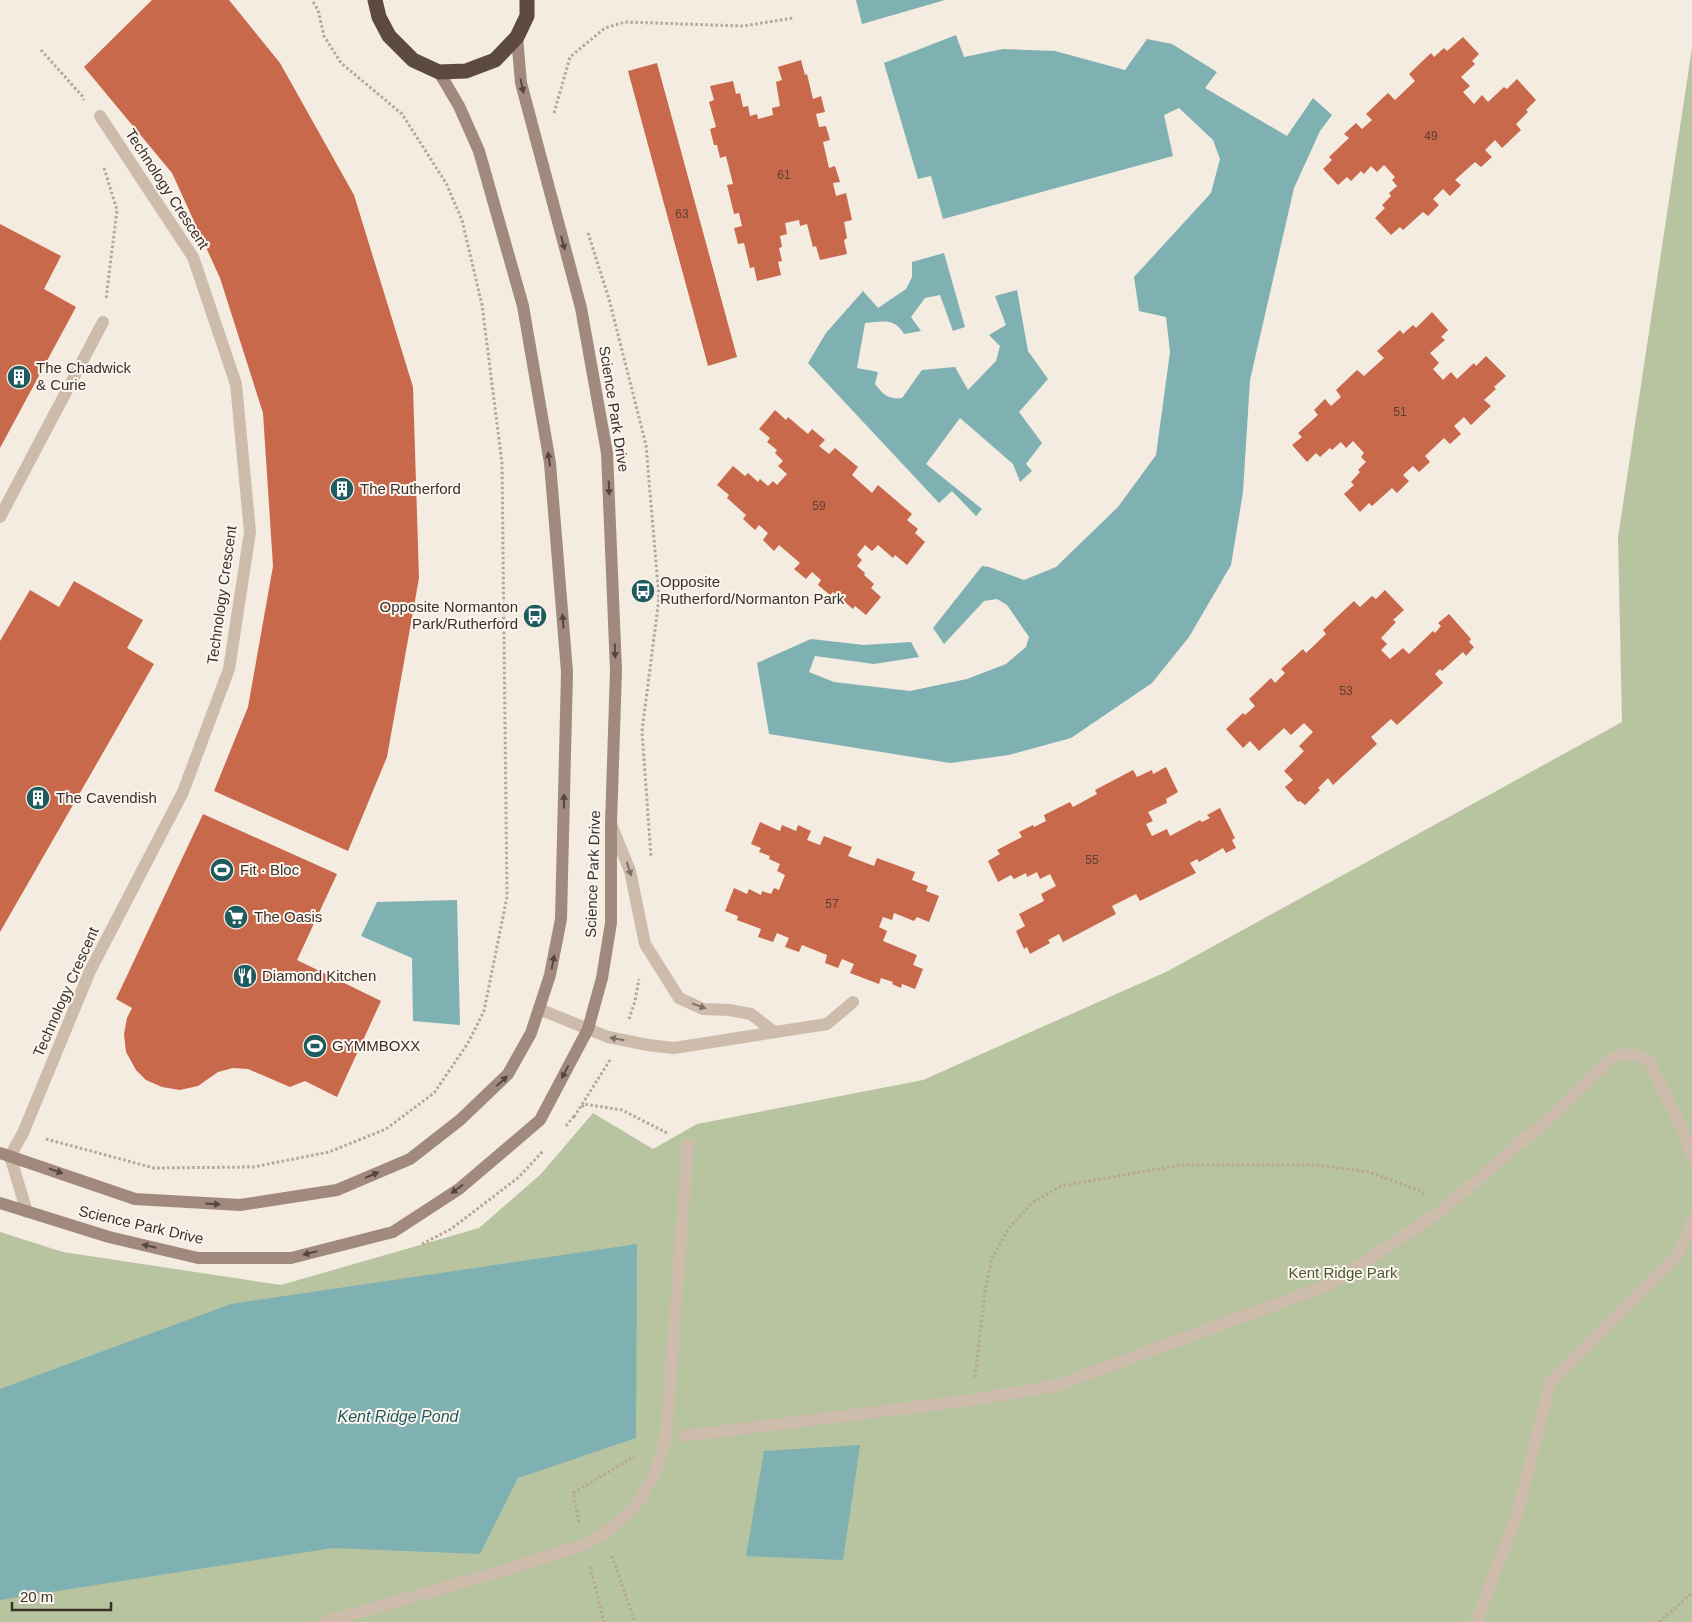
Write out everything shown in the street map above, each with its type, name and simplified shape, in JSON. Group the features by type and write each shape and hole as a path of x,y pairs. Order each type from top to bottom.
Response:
{"highway":[{"path":"375,0 379,17 389,36 413,60 439,72 466,71 496,60 517,38 527,16 527,0"}],"main road":[{"name":"Science Park Drive","path":"0,1203 109,1237 198,1258 291,1258 392,1232 459,1189 540,1120 588,1029 602,978 611,923 611,824 616,670 607,453 581,308 521,83 517,38"},
{"name":"Science Park Drive","path":"3,1156 135,1198 240,1205 336,1190 410,1159 460,1120 508,1074 531,1033 550,974 561,919 566,682 550,463 523,306 479,151 459,106 439,72"}],"street":[{"name":"Technology Crescent","path":"3,1156 23,1132 90,971 183,792 229,669 250,532 236,384 193,257 100,116"},
{"path":"0,517 103,322"},
{"path":"611,824 630,871 645,944 679,998 704,1009 729,1010 751,1014 774,1032"},
{"path":"539,1009 608,1037 674,1048 827,1024 852,1002"},
{"path":"684,1436 972,1400 1054,1386 1330,1284 1441,1211 1552,1116 1617,1055 1626,1053 1643,1057 1650,1063 1685,1135 1692,1158"},
{"path":"325,1622 485,1576 584,1544 604,1534 633,1509 653,1478 666,1438 688,1144"},
{"path":"3,1156 27,1212"},
{"path":"1476,1622 1517,1515 1550,1383 1676,1257 1692,1220"}],"path":[{"path":"23,1132 154,1168 253,1167 329,1152 386,1128 434,1093 468,1043 484,1011 507,897 502,464 482,305 462,220 446,183 402,114 341,63 324,36 318,10 312,0"},
{"path":"551,121 570,57 605,28 625,22 743,26 793,18"},
{"path":"41,50 83,97 86,106"},
{"path":"103,322 117,210 104,167"},
{"path":"585,224 609,299 646,444 659,598 642,731 652,866"},
{"path":"622,1110 688,1144"},
{"path":"972,1400 985,1291 992,1258 1008,1228 1032,1203 1062,1186 1180,1165 1316,1165 1369,1172 1378,1175 1421,1191 1441,1211"},
{"path":"574,1493 666,1438"},
{"path":"604,1534 635,1622"},
{"path":"584,1544 604,1622"},
{"path":"1659,1622 1692,1593"}],"green space":[{"name":"Kent Ridge Park","path":"1692,48 1692,1622 0,1622 0,1232 63,1252 281,1285 479,1228 541,1174 593,1113 653,1149 697,1124 923,1080 1168,971 1622,722 1618,537"}],"water":[{"path":"856,0 945,0 862,24"},
{"path":"956,35 964,57 1003,49 1055,51 1125,70 1147,39 1172,44 1217,72 1205,88 1287,136 1313,98 1332,115 1320,131 1294,188 1250,380 1243,492 1231,565 1189,637 1152,683 1071,738 1009,755 950,763 769,734 757,663 811,639 864,645 911,642 919,657 874,664 815,656 809,672 834,682 910,691 967,679 1006,664 1026,647 1029,637 1007,605 997,599 984,601 944,644 933,628 982,566 1024,580 1056,567 1118,507 1156,455 1170,352 1166,317 1139,311 1134,277 1211,193 1220,159 1213,140 1179,108 1164,115 1173,156 943,219 931,176 918,179 884,63"},
{"path":"944,253 965,327 953,331 940,295 925,298 911,317 921,331 904,334 892,323 865,323 857,368 878,372 875,384 883,393 893,398 902,398 922,370 955,367 968,390 996,361 1000,346 989,335 1006,325 995,296 1017,290 1028,351 1048,379 1019,412 1042,443 1026,464 1032,471 1020,482 1013,464 960,418 926,464 982,509 976,516 952,491 939,503 808,363 826,333 863,291 878,308 906,289 912,277 912,262"},
{"path":"457,900 460,1025 413,1021 412,958 361,936 377,902"},
{"name":"Kent Ridge Pond","path":"637,1244 636,1438 518,1478 480,1554 333,1548 0,1600 0,1389 231,1304"},
{"path":"860,1445 843,1560 746,1556 764,1451"}],"building":[{"name":"The Rutherford","path":"152,0 229,0 280,63 354,195 413,387 419,578 387,757 348,851 214,791 248,707 273,566 263,413 220,278 172,173 84,67"},
{"path":"1463,37 1479,54 1472,61 1475,64 1461,77 1470,86 1463,92 1474,104 1482,95 1488,102 1504,87 1507,89 1517,79 1536,100 1526,110 1528,112 1516,124 1521,130 1502,148 1495,140 1485,150 1492,157 1481,167 1475,162 1455,180 1461,185 1450,196 1443,189 1433,199 1439,205 1428,216 1423,212 1403,230 1400,227 1391,235 1375,218 1385,208 1382,205 1391,196 1389,193 1397,186 1392,180 1395,177 1384,165 1377,172 1371,166 1364,174 1361,171 1351,181 1347,177 1338,185 1323,169 1332,160 1329,157 1349,138 1344,134 1356,123 1362,129 1372,120 1366,114 1388,93 1395,100 1415,81 1409,74 1431,53 1434,57 1444,48 1447,51"},
{"path":"801,60 805,75 807,74 813,99 821,96 825,112 816,114 819,127 826,126 830,140 823,142 829,168 835,166 840,182 833,183 836,196 846,193 852,220 844,222 847,238 844,240 847,254 820,260 816,246 813,247 807,224 800,226 799,220 785,223 787,234 780,236 782,247 779,248 782,261 778,262 781,275 757,281 754,267 750,268 744,243 738,244 734,228 742,226 739,213 734,214 727,185 733,184 726,156 720,158 710,129 716,127 709,102 714,100 710,86 733,81 736,94 740,93 743,107 748,106 750,116 757,114 758,119 773,115 772,108 780,106 776,82 782,80 778,67"},
{"path":"657,63 737,357 708,366 628,71"},
{"name":"The Chadwick & Curie","path":"0,224 61,256 44,289 76,307 0,448"},
{"path":"1432,312 1448,330 1441,337 1445,340 1430,353 1439,363 1433,369 1443,380 1451,372 1457,379 1474,363 1476,366 1486,356 1506,376 1484,400 1491,406 1471,425 1464,417 1454,426 1461,434 1450,444 1444,438 1425,456 1430,462 1419,472 1413,466 1403,475 1409,481 1397,493 1392,488 1372,506 1369,503 1360,512 1344,494 1354,485 1351,482 1360,472 1358,470 1366,462 1361,457 1364,453 1353,441 1346,448 1341,442 1332,450 1330,448 1320,457 1316,453 1307,462 1292,445 1302,437 1298,433 1318,415 1314,410 1325,399 1331,406 1341,397 1336,390 1357,370 1364,376 1384,358 1377,351 1400,330 1403,334 1413,325 1416,328"},
{"path":"775,410 786,420 788,417 808,434 812,429 825,440 819,446 829,454 835,448 858,467 852,475 872,493 878,485 912,514 907,520 918,529 915,533 925,542 907,565 895,555 893,558 878,545 872,551 865,545 857,555 862,560 857,566 874,584 871,588 881,597 866,615 855,606 853,609 833,592 830,595 818,585 821,580 812,572 806,579 794,569 800,563 779,545 774,551 763,540 768,533 759,525 755,530 743,519 746,515 727,498 729,495 717,485 733,466 745,476 748,473 758,482 760,479 768,486 773,481 777,485 787,474 778,466 783,461 775,453 777,450 767,442 770,438 759,429"},
{"name":"The Cavendish","path":"74,581 143,620 127,648 154,664 0,932 0,641 30,590 59,607"},
{"path":"1385,590 1404,610 1393,620 1396,622 1381,638 1387,644 1381,650 1390,659 1403,648 1409,654 1433,631 1435,633 1441,626 1438,623 1449,614 1471,639 1469,642 1474,647 1466,656 1463,652 1442,671 1440,669 1435,674 1443,683 1397,725 1391,719 1371,737 1377,744 1333,785 1328,778 1318,788 1320,790 1305,805 1300,801 1298,802 1285,787 1293,780 1284,771 1304,751 1299,746 1313,732 1304,723 1291,735 1284,728 1259,751 1250,741 1243,748 1226,729 1243,713 1245,715 1255,706 1249,699 1271,678 1275,683 1285,673 1281,669 1303,649 1306,653 1326,634 1323,630 1354,601 1360,607 1372,596 1376,599"},
{"path":"1166,767 1178,792 1166,799 1167,803 1148,812 1153,821 1146,824 1152,836 1167,829 1170,836 1200,820 1202,822 1210,818 1207,815 1220,808 1235,838 1232,840 1236,848 1226,853 1223,848 1199,862 1197,859 1190,863 1196,873 1140,901 1136,894 1112,906 1116,914 1063,942 1059,934 1048,940 1050,943 1030,954 1027,947 1024,949 1016,931 1025,926 1019,914 1044,901 1041,894 1056,886 1050,874 1040,879 1037,872 1027,877 1026,873 1014,879 1011,875 998,882 988,861 1000,854 997,850 1022,837 1019,832 1046,821 1044,815 1070,802 1073,807 1097,794 1095,790 1133,770 1137,777 1152,770 1153,774"},
{"name":"The Oasis","path":"203,814 337,874 297,960 381,1001 337,1097 305,1081 290,1087 248,1069 233,1068 218,1072 198,1086 180,1090 162,1087 146,1080 136,1070 126,1052 124,1034 127,1018 132,1008 116,999"},
{"path":"760,822 780,831 782,825 796,831 798,825 811,831 807,840 820,845 824,836 852,847 848,856 874,866 877,858 915,872 912,880 928,886 926,891 939,896 929,922 917,917 914,921 894,913 892,920 883,917 879,927 887,931 883,941 917,955 913,965 923,969 915,989 902,984 901,988 892,984 893,982 881,978 879,984 850,973 854,964 842,959 838,968 825,963 827,955 802,945 799,952 785,947 789,938 777,933 773,942 758,937 761,929 737,920 738,916 725,911 734,888 747,894 749,889 761,895 762,891 771,894 774,888 779,890 785,875 777,871 780,864 769,859 770,856 759,852 761,848 751,844"}],"place":[{"name":"The Chadwick & Curie","path":"19,377"},
{"name":"The Rutherford","path":"342,489"},
{"name":"Opposite Rutherford/Normanton Park","path":"643,591"},
{"name":"Opposite Normanton Park/Rutherford","path":"535,616"},
{"name":"The Cavendish","path":"38,798"},
{"name":"Fit · Bloc","path":"222,870"},
{"name":"The Oasis","path":"236,917"},
{"name":"Diamond Kitchen","path":"245,976"},
{"name":"GYMMBOXX","path":"315,1046"}]}
